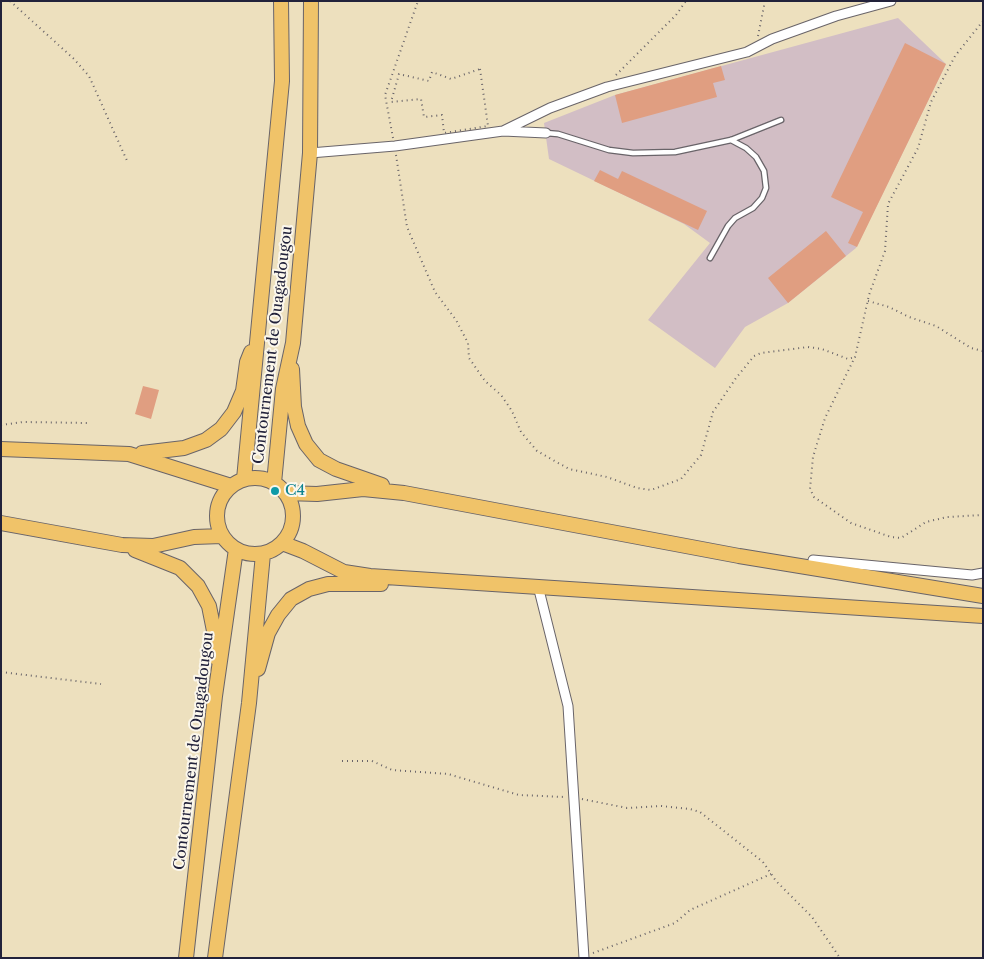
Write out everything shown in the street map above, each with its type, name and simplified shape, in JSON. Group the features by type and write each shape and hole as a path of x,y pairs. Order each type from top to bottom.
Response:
{"highway":[{"name":"Contournement de Ouagadougou","path":"244,479 282,81 281,1"},
{"name":"Contournement de Ouagadougou","path":"274,483 282,389 293,343 310,153 311,1"},
{"path":"1,449 129,454 165,452 206,440 221,429 234,412 243,391 247,362 256,338"},
{"path":"293,343 294,407 298,426 306,444 319,460 336,469 404,492"},
{"path":"129,454 231,486"},
{"path":"259,478 274,483 285,493 292,506 293,521 290,531 282,543 263,554 250,554 236,549 222,536 216,512 219,502 231,486 244,479 259,478"},
{"path":"285,493 317,494 363,489 404,492 739,556 983,596"},
{"path":"1,523 122,545 153,546 194,537 222,536"},
{"path":"282,543 303,551 344,572 418,580 538,586 983,616"},
{"path":"122,545 162,559 180,568 198,586 209,606 214,631 215,696"},
{"name":"Contournement de Ouagadougou","path":"186,958 215,696 236,549"},
{"path":"215,958 249,703 263,554"},
{"path":"249,703 268,633 278,615 291,599 309,589 328,584 383,584 418,580"}],"street":[{"path":"503,131 550,108 608,87 750,50 836,16 891,1"},
{"path":"310,153 395,146 503,131 546,133"},
{"path":"813,560 972,575 983,573"},
{"path":"538,586 568,706 584,957"}],"lane":[{"path":"546,133 558,134 610,150 633,153 675,152 731,140 781,120"},
{"path":"710,258 728,226 735,218 753,208 762,198 766,188 764,171 756,157 746,148 731,140"}],"path":[{"path":"10,1 74,59 89,76 128,163"},
{"path":"418,1 385,95 407,227 434,292 456,320 468,343 469,358 485,382 501,395 512,411 521,432 537,451 569,468 607,477 637,488 652,490 681,479 701,455 714,412 736,378 754,356 761,353 808,347 822,349 848,358 855,357"},
{"path":"616,75 676,15 686,1"},
{"path":"750,50 757,42 765,1"},
{"path":"983,21 955,56 931,102 918,148 888,204 886,247 868,301 855,357 825,418 813,456 810,489 814,497 851,523 891,537 902,538 926,522 947,517 983,515"},
{"path":"480,69 488,126 444,132 442,115 424,117 421,99 391,102 399,74 429,81 432,72 451,79 480,69"},
{"path":"868,301 889,307 909,317 936,326 971,348 983,351"},
{"path":"1,424 23,422 87,423"},
{"path":"1,672 101,684"},
{"path":"342,761 372,761 392,770 448,774 519,795 573,797 627,808 661,806 690,808 700,812 763,862 771,874 812,917 840,958"},
{"path":"584,957 675,923 690,910 771,874"}],"shaded area":[{"path":"898,18 946,64 856,248 788,303 745,327 715,368 648,320 710,243 684,224 549,159 544,123 615,95"}],"building":[{"path":"905,43 946,64 857,247 848,243 863,212 831,197"},
{"path":"721,66 725,80 713,83 717,97 622,123 615,95"},
{"path":"600,170 618,179 622,171 707,211 698,230 594,181"},
{"path":"826,231 846,256 788,303 768,278"},
{"path":"143,386 159,390 151,419 135,414"}],"place":[{"name":"C4","path":"275,491"}]}
